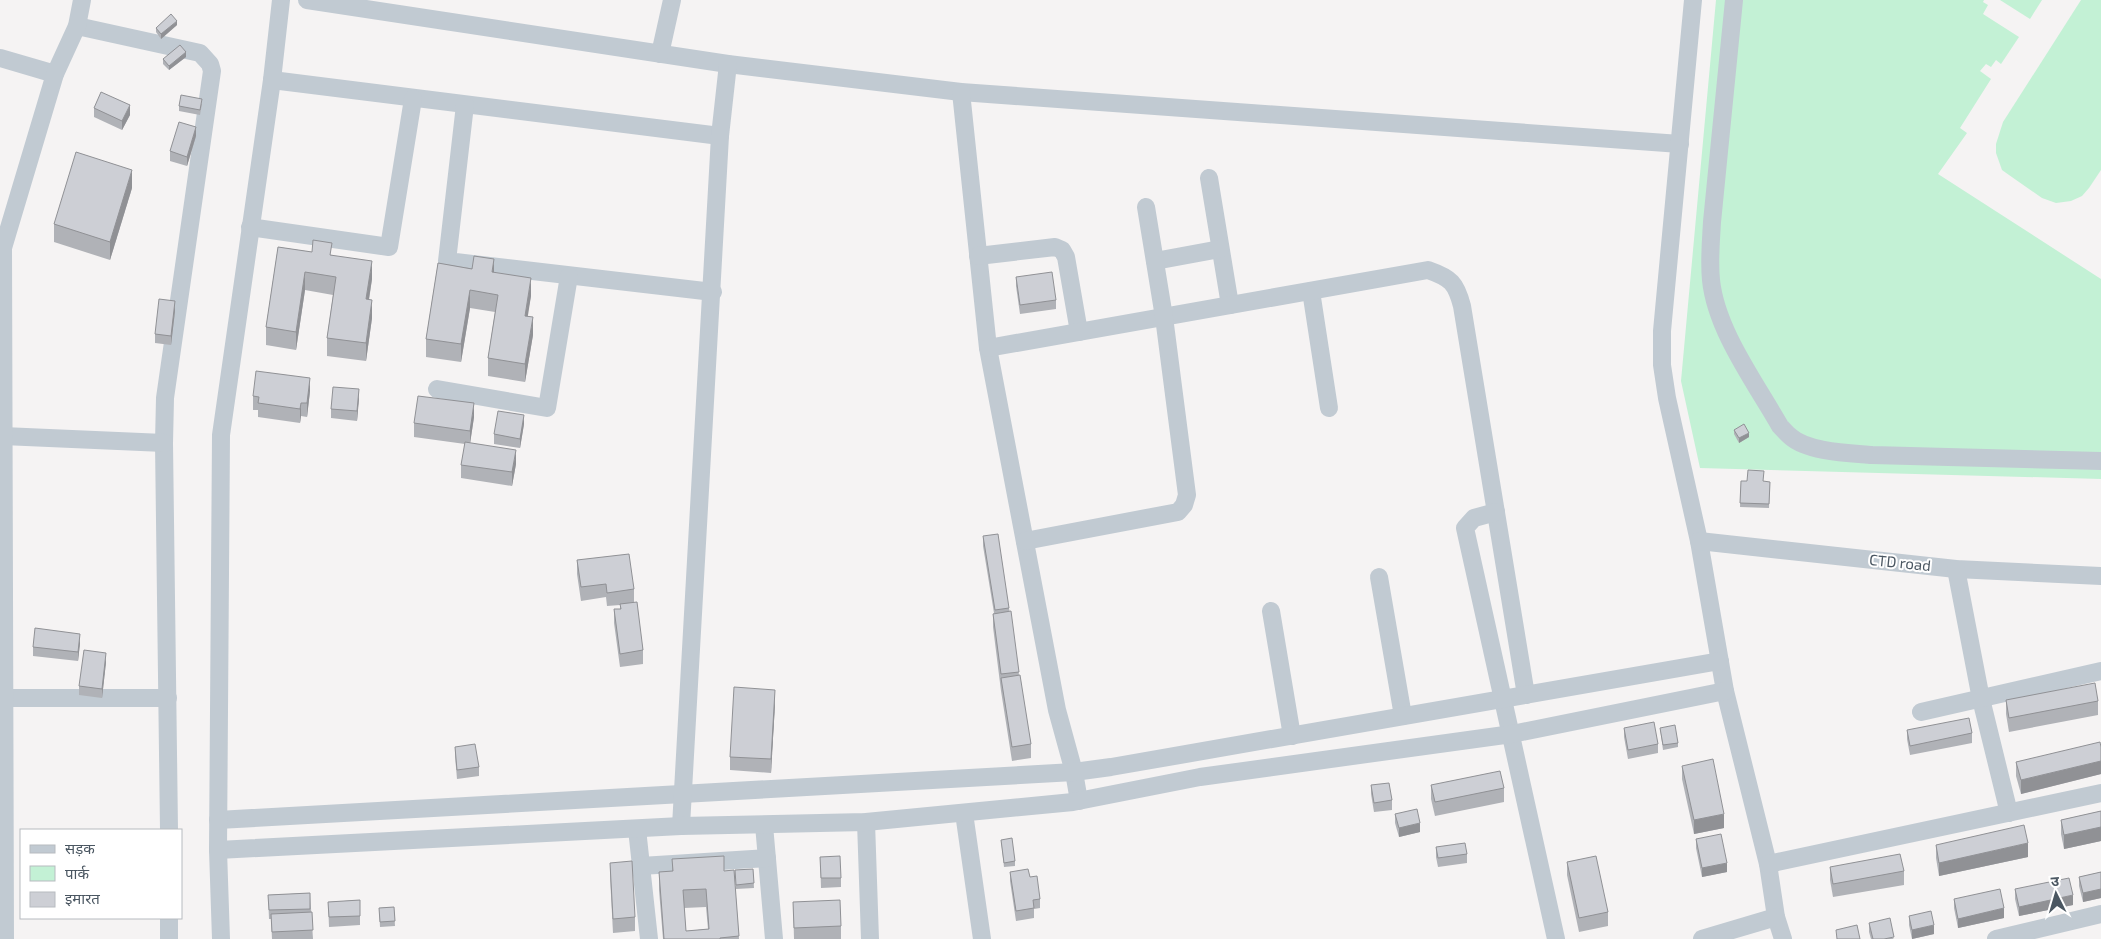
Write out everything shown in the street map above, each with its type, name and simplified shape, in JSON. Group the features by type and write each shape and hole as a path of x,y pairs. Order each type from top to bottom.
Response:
{"street":[{"path":"5,939 4,436 1,248 55,74 77,26 82,0"},
{"path":"221,939 218,820 221,435 282,0"},
{"path":"307,0 728,64 960,92 1680,144"},
{"path":"660,54 672,0"},
{"path":"1693,0 1662,331 1662,365 1667,398 1699,541 1725,691 1768,864 1776,917 1783,939"},
{"path":"1734,0 1712,222 1711,280 1717,309 1729,338 1780,426 1800,443 1844,453 2101,462"},
{"path":"77,26 200,54 210,64 212,72 165,398 169,829"},
{"path":"0,58 55,74"},
{"path":"681,826 713,292 720,136 728,64"},
{"path":"272,80 720,136"},
{"path":"960,92 988,348 1057,710 1074,772 1079,801"},
{"path":"250,227 389,247 413,99"},
{"path":"464,105 447,261 713,292"},
{"path":"1209,178 1230,305"},
{"path":"1025,542 1178,512 1184,505 1187,495 1164,317 1146,207"},
{"path":"978,256 1055,247 1062,250 1066,257 1079,332"},
{"path":"1155,261 1220,249"},
{"path":"988,348 1428,270 1447,276 1457,289 1462,306 1526,695"},
{"path":"437,389 547,408 569,276"},
{"path":"1311,291 1329,408"},
{"path":"4,436 164,443"},
{"path":"1496,512 1474,518 1465,528 1556,939"},
{"name":"CTD road","path":"1699,541 1956,569 2101,576"},
{"path":"1956,569 1981,699 2009,813"},
{"path":"1379,576 1403,716"},
{"path":"1271,611 1292,736"},
{"path":"218,820 1074,772 1720,661"},
{"path":"1921,712 2101,672"},
{"path":"218,850 681,826 866,822 1079,801 1200,777 1512,734 1725,691"},
{"path":"4,698 168,698"},
{"path":"1768,864 2101,793"},
{"path":"964,813 982,939"},
{"path":"866,822 870,939"},
{"path":"764,825 774,939"},
{"path":"637,829 648,939"},
{"path":"641,866 767,858"},
{"path":"1996,939 2101,914"},
{"path":"1702,939 1776,917"},
{"path":"169,919 169,939"}],"green space":[{"path":"1716,0 1729,0 1705,279 1790,446 2101,468 2101,479 1700,468 1681,381"},
{"path":"1739,0 1984,0 1983,2 1988,5 1983,14 2019,37 2001,64 1996,60 1991,67 1986,64 1980,71 1991,79 1960,128 1967,133 1938,174 2101,279 2101,456 1895,450 1818,442 1797,432 1779,412 1725,314 1716,264"},
{"path":"2000,0 2042,0 2030,19"},
{"path":"2081,0 2101,0 2101,170 2082,196 2071,201 2056,203 2042,198 2002,170 1996,153 1996,144 2003,122"}],"building":[{"path":"171,14 177,21 161,34 156,28"},
{"path":"180,45 186,52 169,66 163,59"},
{"path":"101,92 130,105 122,121 94,108"},
{"path":"181,95 202,99 200,110 179,106"},
{"path":"179,122 196,127 187,157 170,151"},
{"path":"76,152 132,170 110,242 54,224"},
{"path":"313,240 332,243 330,255 372,261 366,299 372,300 366,343 327,338 336,277 305,272 296,332 266,327 278,247 312,252"},
{"path":"474,256 494,259 492,272 531,278 525,316 533,317 525,364 488,358 498,295 470,290 461,344 426,339 438,263 472,269"},
{"path":"1052,272 1056,300 1020,305 1016,277"},
{"path":"159,299 175,301 171,336 155,334"},
{"path":"256,371 310,378 307,403 301,403 300,409 258,403 259,397 253,396"},
{"path":"333,387 359,389 357,411 331,409"},
{"path":"418,396 474,403 470,431 414,423"},
{"path":"498,411 524,415 520,439 494,434"},
{"path":"1744,424 1749,433 1739,438 1734,430"},
{"path":"465,442 516,450 512,472 461,465"},
{"path":"1748,470 1764,471 1763,481 1770,482 1769,504 1740,503 1741,481 1747,481"},
{"path":"998,534 1009,608 995,610 983,536"},
{"path":"629,554 634,589 607,593 606,584 581,587 577,560"},
{"path":"637,602 643,650 620,654 614,609 621,609 620,604"},
{"path":"1011,611 1019,672 1001,674 993,614"},
{"path":"35,628 80,634 78,652 33,647"},
{"path":"84,650 106,653 102,689 79,686"},
{"path":"1020,675 1031,744 1012,747 1001,678"},
{"path":"2095,683 2098,701 2009,718 2006,700"},
{"path":"734,687 775,690 771,759 730,757"},
{"path":"1969,718 1972,733 1910,746 1907,730"},
{"path":"1654,722 1658,744 1628,750 1624,728"},
{"path":"1675,725 1678,743 1663,745 1660,728"},
{"path":"2100,742 2101,761 2021,780 2016,762"},
{"path":"475,744 479,767 457,770 455,747"},
{"path":"1713,759 1724,814 1694,820 1682,766"},
{"path":"1500,771 1504,788 1435,802 1431,785"},
{"path":"1389,783 1392,800 1374,803 1371,785"},
{"path":"1417,809 1420,823 1399,828 1395,814"},
{"path":"2101,811 2101,827 2064,835 2061,820"},
{"path":"2024,825 2028,843 1939,863 1936,845"},
{"path":"1721,834 1727,863 1702,868 1696,839"},
{"path":"1012,838 1015,861 1004,863 1001,840"},
{"path":"1465,843 1467,854 1438,858 1436,847"},
{"path":"1900,854 1904,871 1833,884 1830,867"},
{"path":"724,856 724,871 734,870 739,936 720,939 664,939 659,872 673,871 672,859","holes":["706,889 709,929 686,931 683,890"]},
{"path":"840,856 841,878 821,878 820,857"},
{"path":"1596,856 1608,912 1579,918 1567,862"},
{"path":"632,861 635,917 613,919 610,863"},
{"path":"753,869 754,883 736,885 735,870"},
{"path":"1028,869 1030,877 1037,876 1040,899 1033,900 1034,908 1016,911 1010,872"},
{"path":"2101,872 2101,889 2083,893 2079,877"},
{"path":"2069,878 2073,895 2019,907 2015,889"},
{"path":"2000,889 2004,908 1958,919 1954,899"},
{"path":"310,893 310,909 269,910 268,895"},
{"path":"360,900 360,916 329,917 328,902"},
{"path":"840,900 841,926 794,928 793,902"},
{"path":"394,907 395,921 380,922 379,908"},
{"path":"1931,911 1934,925 1912,930 1909,916"},
{"path":"312,912 313,930 272,932 271,914"},
{"path":"1890,918 1894,937 1873,939 1869,923"},
{"path":"1857,925 1860,939 1837,939 1836,930"}]}
